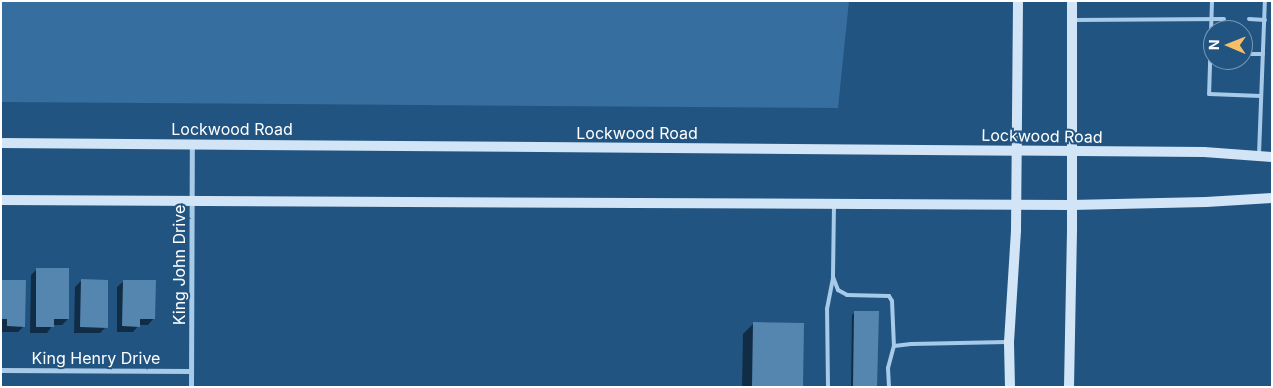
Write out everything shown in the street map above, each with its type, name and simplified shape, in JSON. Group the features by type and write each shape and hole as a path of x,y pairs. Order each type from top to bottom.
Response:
{"main road":[{"path":"1010,387 1009,342 1016,205 1018,1"},
{"path":"1069,387 1072,1"},
{"name":"Lockwood Road","path":"1,143 1204,152 1272,157"},
{"path":"1,200 1071,205 1206,202 1272,198"}],"street":[{"name":"King John Drive","path":"191,387 192,144"},
{"name":"King Henry Drive","path":"1,370 191,371"}],"lane":[{"path":"1212,1 1212,18"},
{"path":"1259,156 1265,1"},
{"path":"1072,20 1224,19"},
{"path":"1249,19 1265,20"},
{"path":"1253,54 1263,54"},
{"path":"1211,70 1209,94 1261,96"},
{"path":"828,387 828,309 833,277 834,203"},
{"path":"833,277 838,290 847,295 889,296 892,301 894,346 888,368 888,387"},
{"path":"894,346 1009,342"}],"shaded area":[{"path":"1,1 849,1 838,108 1,102"}],"building":[{"path":"36,268 69,268 69,319 54,319 54,327 36,327"},
{"path":"81,279 108,280 108,328 80,327"},
{"path":"1,280 26,280 25,327 7,326 7,319 1,319"},
{"path":"123,280 156,280 155,319 140,319 140,327 122,326"},
{"path":"854,311 879,311 877,387 853,387"},
{"path":"753,322 804,323 803,387 752,387"}]}
